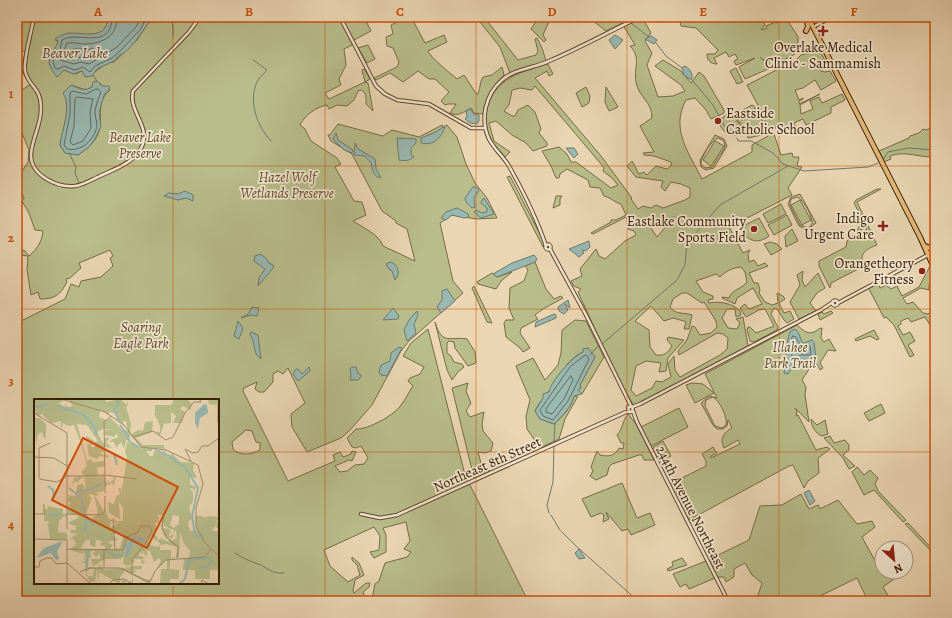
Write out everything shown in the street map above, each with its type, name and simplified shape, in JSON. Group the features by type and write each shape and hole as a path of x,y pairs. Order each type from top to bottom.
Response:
{"main road":[{"path":"807,17 899,200 919,234 928,255 935,266"},
{"path":"806,31 809,25 807,17"},
{"path":"807,17 904,205 935,270"},
{"path":"899,200 904,205"},
{"path":"925,246 929,248 935,243"}],"street":[{"path":"34,18 25,68 28,79 39,92 41,109 31,151 32,160 36,169 41,175 64,186 76,186 125,164 136,155 144,137 140,122 133,106 133,91 189,32 200,17"},
{"path":"340,17 376,86 385,94 396,99 429,104 471,128 485,128 484,117 487,102 495,88 502,80 514,73 550,61 640,17"},
{"path":"813,27 832,17"},
{"name":"244th Avenue Northeast","path":"485,128 492,143 509,166 549,249 588,320 611,370 728,601"},
{"path":"928,255 935,243"},
{"name":"Northeast 8th Street","path":"361,514 380,518 397,515 619,415 928,255"}],"green space":[{"path":"17,17 108,17 106,26 102,31 95,34 62,36 55,40 58,41 57,46 49,62 54,68 61,72 64,70 76,74 81,71 95,72 107,63 114,62 137,40 149,22 159,17 254,17 256,20 261,17 364,17 371,31 354,40 352,45 344,49 346,65 339,79 341,85 325,93 329,99 365,82 368,83 373,111 366,104 365,94 361,90 358,91 354,100 347,106 337,105 329,109 327,105 319,108 308,115 300,125 305,129 311,141 337,158 341,164 335,167 354,201 362,202 366,215 353,221 375,235 383,246 415,261 407,229 396,223 396,221 382,211 352,154 331,141 328,135 330,135 338,124 383,136 392,130 419,137 442,125 443,127 447,125 457,137 466,164 475,183 487,198 497,218 476,219 452,215 440,223 453,281 463,293 409,341 401,351 372,405 341,438 307,452 292,427 291,414 305,403 288,368 283,374 278,371 273,374 273,382 264,392 259,392 255,389 257,382 244,388 243,391 288,481 335,461 333,455 340,452 343,457 351,454 352,451 356,452 352,461 349,460 335,466 340,472 347,471 355,465 364,464 368,458 361,446 356,448 352,447 347,438 356,429 367,427 387,417 398,409 403,403 413,386 408,381 410,378 420,374 424,367 403,356 411,343 428,329 465,475 528,601 17,601 17,323 65,299 71,284 79,287 81,281 101,277 113,266 110,258 113,256 110,250 79,263 81,268 70,278 66,279 67,282 62,290 53,297 40,299 38,292 31,295 27,270 28,256 18,255 18,253 24,250 29,256 39,245 42,239 43,231 35,230 29,213 22,201 24,198 20,189 17,188 17,179 28,162 29,150 20,128 17,128 17,93 31,84 22,69 25,52 21,50 17,40","holes":["100,83 102,86 110,90 102,100 98,135 88,148 78,155 65,153 60,145 67,112 64,93 71,85 86,90","246,430 252,431 256,442 260,443 260,450 249,454 242,454 233,449 232,442","406,522 410,541 404,549 411,552 407,557 385,563 379,581 375,584 372,599 366,599 363,592 369,587 370,583 366,583 354,593 355,580 364,575 359,563 352,557 352,560 357,565 360,575 348,582 330,566 324,550 374,527 380,536 379,550 370,552 374,558 386,552 386,535 383,528"]},
{"path":"407,17 411,17 425,43 444,35 447,42 428,51 436,61 457,79 464,75 477,95 483,77 492,75 502,67 504,75 490,93 483,114 474,113 471,108 458,114 450,113 456,104 445,105 441,101 449,92 435,79 429,79 418,71 403,82 390,73 376,80 374,78 397,67 399,62 393,48 387,46 386,37 393,34 391,25"},
{"path":"484,17 518,60 536,55 538,51 535,39 537,38 546,61 510,73 500,47 480,22"},
{"path":"539,17 551,17 543,35 546,40 544,42 531,29"},
{"path":"588,17 635,17 606,31"},
{"path":"642,17 651,33 645,41 652,53 647,65 658,97 673,96 685,91 681,85 655,66 663,60 681,71 691,83 699,72 704,76 724,110 724,113 711,119 706,110 695,98 686,100 682,111 680,121 683,141 702,179 752,152 752,145 768,136 766,134 748,138 747,133 737,135 729,134 723,130 718,121 725,116 733,114 742,126 734,115 752,105 765,125 765,118 747,85 796,60 801,55 819,50 825,60 819,65 821,71 830,71 836,81 821,90 815,80 803,88 795,90 799,100 803,98 799,101 799,104 820,94 800,105 801,114 813,109 810,101 819,97 822,103 842,94 845,100 831,107 831,113 806,125 803,119 794,123 797,129 791,132 787,127 780,130 776,127 773,131 781,155 792,153 793,157 799,157 797,166 802,167 788,188 792,195 749,217 728,225 743,253 750,250 748,254 749,262 754,260 758,266 765,263 768,266 749,273 754,283 758,283 760,290 759,293 765,302 772,305 778,303 777,293 783,296 785,299 779,303 784,313 790,311 794,319 787,323 777,309 774,308 771,314 778,327 777,330 754,342 750,341 747,330 748,327 756,333 774,326 765,309 759,310 746,317 740,308 745,304 749,309 762,304 753,288 737,298 735,304 722,298 729,298 732,293 747,282 745,272 741,267 729,270 720,277 716,274 696,281 703,292 713,296 713,299 708,300 709,303 726,303 740,311 741,315 736,317 735,309 727,309 722,318 728,328 737,329 740,323 736,319 743,317 748,346 634,406 615,373 578,292 581,289 574,286 571,281 582,276 580,269 596,249 599,256 605,259 625,241 636,235 634,231 628,229 630,225 626,217 593,234 591,233 611,222 611,220 616,220 626,215 621,204 604,196 600,188 590,187 588,180 567,169 560,174 559,178 556,178 542,151 559,147 567,154 571,162 576,162 611,188 618,185 603,171 604,168 601,164 535,86 532,90 520,88 512,90 509,105 504,111 512,116 515,116 518,110 528,105 535,112 541,129 539,133 547,143 547,146 533,151 526,143 512,135 496,121 489,123 494,141 510,152 505,157 490,138 486,118 489,102 497,88 519,73 548,64 553,74 549,76 547,71 535,78 601,156 632,198 631,199 638,209 643,206 651,208 656,205 663,208 685,200 690,197 690,188 671,182 665,191 661,187 663,181 636,177 627,166 632,161 639,174 644,172 647,175 656,166 667,169 671,166 671,162 654,156 644,155 643,153 654,152 640,126 652,118 650,107 640,92 636,82 636,55 630,46 635,45 623,25","holes":["674,217 657,237 646,221","682,293 687,293 702,303 704,302 716,321 717,327 711,333 700,335 695,327 692,326 687,340 678,351 679,355 717,333 723,334 728,338 727,349 720,355 680,377 675,370 674,356 668,364 671,377 662,382 656,381 652,388 636,396 631,390 636,366 646,361 661,363 659,372 666,371 668,358 684,340 668,337 667,340 672,346 664,354 656,355 650,347 649,330 635,321 651,306 664,321 673,318 684,321 686,322 684,329 689,329 692,315 674,311 670,307 673,299"]},
{"path":"679,17 729,17 732,19 733,17 761,17 765,25 761,30 767,28 766,26 787,17 776,23 786,18 798,37 798,45 793,52 795,54 776,64 773,59 763,60 772,60 774,64 773,67 745,79 739,67 755,58 736,65 734,61 738,59 735,54 729,57 726,52 714,58 717,64 711,62 708,60 707,54 715,54 718,50 696,28 681,26"},
{"path":"368,45 375,59 367,63 358,48"},
{"path":"736,68 743,82 737,84 730,71"},
{"path":"364,69 370,79 365,82 362,70"},
{"path":"586,87 590,96 589,103 582,107 576,93"},
{"path":"606,87 618,107 609,111 605,102"},
{"path":"933,127 935,128 935,157 896,154 890,156 891,159 884,162 879,151 919,133 923,129 926,130"},
{"path":"715,135 724,139 727,146 714,168 706,170 701,167 700,160","holes":["718,138 724,141 725,147 712,167 705,168 701,164 705,153"]},
{"path":"715,141 724,146 711,166 703,160"},
{"path":"510,176 545,244 543,247 507,177"},
{"path":"877,189 881,189 857,202 877,245 864,252 862,262 864,266 831,283 830,288 819,266 819,261 846,247 847,241 856,233 861,223 864,228 859,231 860,233 866,230 867,228 854,203 856,200"},
{"path":"800,194 816,223 807,230 799,226 788,204 791,197","holes":["797,197 810,213 812,224 808,228 800,225 790,205 791,199"]},
{"path":"556,196 562,196 560,199 560,205 553,208"},
{"path":"800,200 811,220 802,225 791,205"},
{"name":"Eastlake Community Sports Field","path":"781,204 786,214 768,223 763,214"},
{"name":"Eastlake Community Sports Field","path":"787,215 792,225 774,235 768,225"},
{"name":"Eastlake Community Sports Field","path":"759,218 769,236 765,239 756,241 746,236 741,227"},
{"path":"792,229 798,241 786,247 785,236"},
{"path":"770,242 777,244 782,249 771,255 764,244"},
{"path":"535,262 546,289 554,299 561,296 563,298 543,309 535,315 538,319 521,328 520,333 530,348 523,352 506,337 504,323 506,320 514,320 509,308 510,288 524,281 528,270 525,266"},
{"path":"930,266 935,275 935,280 929,285 929,290 921,288 903,298 907,304 913,302 923,313 928,314 933,309 935,311 935,333 925,317 911,322 908,318 901,321 901,324 898,326 903,335 910,332 915,341 908,345 914,355 910,357 894,325 886,317 884,318 868,287 877,282 880,288 886,285 891,289 897,286 902,296 919,287"},
{"path":"803,271 802,280 805,287 818,273 825,288 817,293 810,303 816,311 799,319 790,302 800,285 797,275"},
{"path":"512,272 501,281 496,289 478,284 477,282 492,273 497,277"},
{"path":"474,286 492,323 487,322 472,288"},
{"path":"831,311 833,313 820,320 818,314 822,312 824,314"},
{"path":"575,320 586,321 604,357 582,394 577,390 581,388 580,385 595,357 583,352 572,359 539,403 535,411 540,419 554,424 566,412 574,396 578,396 565,419 559,439 540,448 527,429 526,416 530,400 516,366 533,358 545,380 558,365 561,353 562,330"},
{"path":"435,322 444,337 467,339 475,352 476,363 468,366 455,348 454,342 449,341 447,343 447,353 451,356 454,362 462,364 464,367 452,380 447,370"},
{"name":"Illahee Park Trail","path":"797,325 808,333 822,328 821,338 824,342 829,339 836,351 828,350 820,363 823,368 820,370 817,364 811,366 802,380 806,387 805,395 809,422 795,408 797,411 796,416 798,415 816,450 827,447 830,449 818,458 819,473 808,481 804,488 793,465 789,466 689,520 670,484 706,466 706,461 702,454 713,447 717,453 711,456 711,458 740,444 738,440 724,448 722,442 723,436 732,428 728,420 727,426 723,429 717,429 713,425 701,403 709,396 713,397 717,398 705,374","holes":["713,397 716,399 726,418 726,425 722,428 715,426 705,406 706,400"]},
{"path":"874,330 879,339 877,340 870,336 856,341 855,339"},
{"path":"468,383 466,391 471,403 466,411 470,417 484,412 482,424 483,431 493,443 491,451 485,453 478,452 482,467 490,471 474,478 452,388"},
{"path":"692,383 703,384 714,393 695,403 686,385"},
{"path":"881,404 885,413 869,421 864,413"},
{"path":"679,408 688,427 651,446 641,427"},
{"path":"628,414 636,424 654,460 644,460 642,455 639,455 612,464 609,467 607,475 596,480 590,476 593,471 591,467 597,451 600,455 609,456 615,453 619,448 623,449 624,443 621,443 617,435"},
{"path":"811,419 817,425 825,420 828,434 822,436 816,432"},
{"path":"830,436 834,443 845,440 849,445 849,450 843,455 855,466 849,469 843,458 824,438"},
{"path":"663,441 671,456 660,461 653,447"},
{"path":"857,467 864,475 870,470 878,478 875,484 878,491 906,520 903,522 874,490 864,495 852,472"},
{"path":"622,483 637,518 650,513 655,525 631,535 628,529 622,531 606,512 609,519 603,522 604,515 601,513 591,517 582,499"},
{"path":"801,494 809,509 818,505 820,509 838,500 857,524 872,521 875,527 862,537 874,559 874,580 893,580 883,587 891,601 868,601 857,578 820,596 822,601 750,601 757,598 762,583 752,575 745,563 734,569 734,577 726,582 724,577 717,577 710,559 749,540 760,506 782,505"},
{"path":"908,523 935,552 935,555 905,524"},
{"path":"682,558 687,565 668,571 667,569 673,566 672,562"},
{"path":"706,561 715,578 689,589 686,584 680,587 673,574"}],"water":[{"name":"Beaver Lake","path":"108,17 159,17 153,22 149,22 135,41 127,50 117,57 116,60 97,69 92,76 85,77 82,71 73,74 64,70 57,77 49,62 58,41 55,39 68,33 95,34 100,32 107,24"},
{"path":"615,35 623,40 615,49 609,40"},
{"path":"651,36 657,40 654,44 645,39"},
{"path":"684,66 689,69 691,73 691,80 684,75 682,68"},
{"name":"Beaver Lake","path":"97,81 102,86 109,86 110,88 104,95 99,113 101,126 95,139 89,147 78,155 65,153 60,145 67,112 66,99 63,93 71,85 82,89 87,89 92,87 93,82"},
{"path":"470,109 474,114 479,115 479,121 477,124 470,123 465,119 467,116 466,111"},
{"path":"445,127 439,138 430,143 421,143 421,138 436,132"},
{"path":"336,133 338,140 353,150 352,153 344,150 333,139"},
{"path":"397,138 416,139 416,143 411,148 411,155 414,157 403,161 399,160"},
{"path":"355,143 358,149 375,159 376,169 381,178 374,174 370,162 365,156 354,155"},
{"path":"566,148 574,148 578,154 574,158"},
{"path":"473,187 476,187 479,190 474,198 475,207 472,208 466,202 465,198"},
{"path":"185,191 193,195 193,201 186,198 178,200 164,196 169,193 178,194"},
{"path":"484,198 494,214 481,218 474,212 476,210 482,213 487,212 487,208 481,203"},
{"path":"457,208 468,214 469,217 464,218 452,215 446,220 441,218 446,212"},
{"path":"589,241 590,247 586,251 582,250 584,253 579,257 569,249"},
{"path":"260,254 274,267 258,286 259,278 265,269 254,261 255,256"},
{"path":"534,255 537,259 535,262 497,277 493,274 512,263"},
{"path":"390,262 395,264 398,269 398,275 395,280 392,271 386,264"},
{"path":"447,289 455,301 441,313 437,307 442,300 442,291"},
{"path":"568,300 570,308 565,304 568,310 564,314 559,311 558,307"},
{"path":"252,307 259,308 257,316 251,315 241,318 248,314"},
{"path":"393,308 399,316 398,319 383,320"},
{"path":"417,311 418,315 414,324 416,333 407,341 404,330 409,320"},
{"path":"554,314 556,315 556,318 535,327 536,322"},
{"path":"238,321 243,328 239,339 234,336"},
{"path":"795,329 798,332 802,342 804,343 812,340 814,342 816,359 798,360 788,374 784,373 786,355 789,350 788,341 790,332"},
{"path":"251,332 258,335 261,359 256,354 250,335"},
{"path":"399,347 402,348 387,376 381,375 379,372 381,365 390,361 391,353"},
{"path":"588,348 595,357 580,385 581,388 578,390 582,394 574,396 569,408 554,424 540,419 535,411 543,398 543,394 549,392 558,376 568,364 583,352 583,349"},
{"path":"309,367 310,371 298,381 293,374 296,369 298,369 302,374"},
{"path":"352,367 356,367 358,373 362,376 358,380 350,380 350,369"},
{"path":"809,490 815,501 810,505 804,493"},
{"path":"579,549 585,558 579,559 575,553"}],"waterway":[{"path":"170,17 173,26 173,36"},
{"path":"622,17 628,21"},
{"path":"631,23 649,37"},
{"path":"656,43 666,56 682,68"},
{"path":"253,60 267,70 257,82 253,97 255,113 258,121 271,141"},
{"path":"93,75 97,81"},
{"path":"692,80 713,105 725,127 735,135"},
{"path":"737,138 738,141 751,141 773,153 783,164 804,171 868,167 878,163"},
{"path":"883,160 888,152 908,148 935,150"},
{"path":"69,153 76,167 75,173 79,183"},
{"path":"602,344 677,280 685,265 687,243 720,205 788,166"},
{"path":"590,355 599,345"},
{"path":"554,442 555,423"},
{"path":"549,513 547,505 553,482 554,446"},
{"path":"551,515 560,530"},
{"path":"561,531 576,546"},
{"path":"576,546 638,601"},
{"path":"235,553 273,572 284,573"}],"place":[{"name":"Overlake Medical Clinic - Sammamish","path":"823,31"},
{"name":"Eastside Catholic School","path":"718,121"},
{"name":"Indigo Urgent Care","path":"883,226"},
{"name":"Eastlake Community Sports Field","path":"754,229"},
{"name":"Orangetheory Fitness","path":"922,271"}],"park label":[{"name":"Beaver Lake Preserve","path":"140,146"},
{"name":"Hazel Wolf Wetlands Preserve","path":"287,186"},
{"name":"Soaring Eagle Park","path":"141,336"}]}
